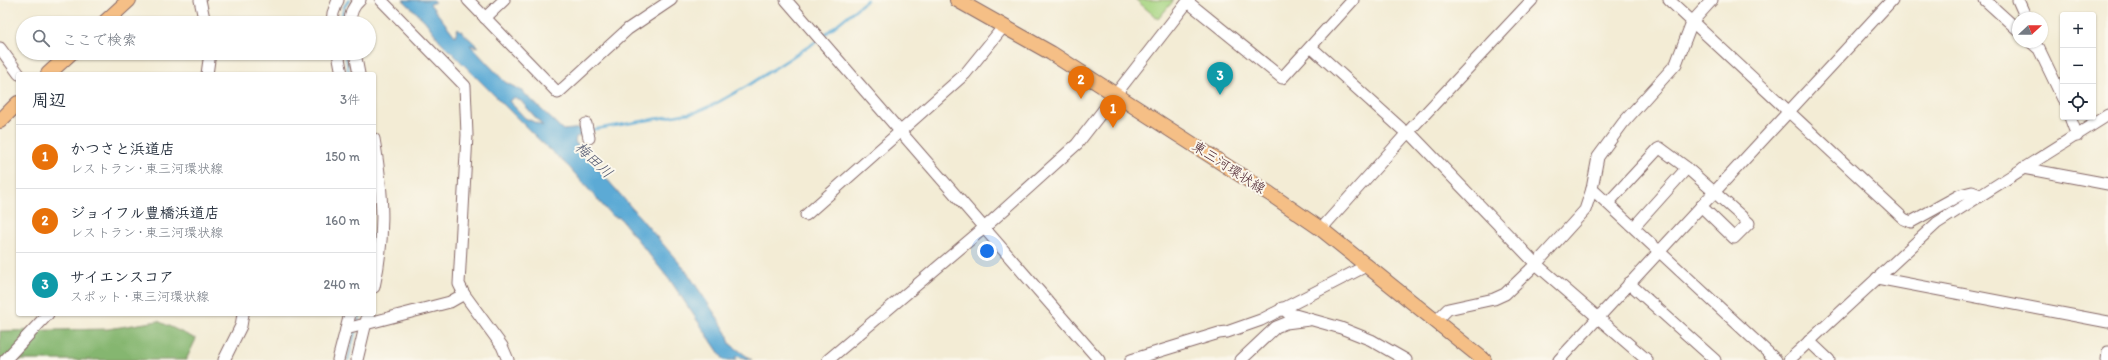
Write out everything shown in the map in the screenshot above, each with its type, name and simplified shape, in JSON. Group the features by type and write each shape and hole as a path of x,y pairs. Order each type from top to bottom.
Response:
{"main road":[{"path":"111,16 128,0"},
{"name":"東三河環状線","path":"964,2 1051,53 1270,194 1321,229 1484,360"},
{"path":"50,72 63,60"},
{"path":"0,121 16,105"}],"street":[{"path":"200,0 204,16"},
{"path":"333,16 338,0"},
{"path":"350,16 360,0"},
{"path":"381,0 465,86 468,135 459,284 464,294 502,346 507,360"},
{"path":"468,0 558,93 628,29 671,0"},
{"path":"485,18 504,0"},
{"path":"786,0 1100,360"},
{"path":"828,360 1062,160 1077,144 1188,1 1282,78 1353,0"},
{"path":"1321,229 1408,132 1532,0"},
{"path":"1669,0 1790,111 1904,219 1911,222 1960,195 1972,192 1980,195"},
{"path":"1436,321 1448,309 1494,299 1505,294 1536,264 1585,210 1592,189 1598,157 1623,123 1676,64 1692,22 1712,0"},
{"path":"1564,358 1629,283 1892,0"},
{"path":"1985,0 2012,25"},
{"path":"2018,0 2023,12"},
{"path":"806,215 965,74 1004,26"},
{"path":"1311,47 1408,132 1536,264 1647,360"},
{"path":"0,48 18,72"},
{"path":"2037,48 2060,93"},
{"path":"207,72 209,60"},
{"path":"339,60 342,72"},
{"path":"356,60 359,72"},
{"path":"1789,360 1937,223 2108,115"},
{"path":"2071,120 2076,136"},
{"path":"586,124 589,138"},
{"path":"1608,203 1658,148 1660,148 1687,168 1749,223 1734,238 1701,206"},
{"path":"376,150 382,183 383,212 382,239 376,275"},
{"path":"1634,227 1687,168"},
{"path":"2023,168 2108,184"},
{"path":"1592,189 1776,360"},
{"path":"1131,360 1219,332 1227,332 1261,320 1366,266"},
{"path":"1877,278 2108,322"},
{"path":"1629,283 1715,360"},
{"path":"346,329 366,320 450,302 464,294"},
{"path":"1282,308 1288,313 1341,328 1371,340 1406,360"},
{"path":"5,360 46,316"},
{"path":"224,360 241,326 243,316"},
{"path":"338,360 349,316"},
{"path":"357,360 366,320"},
{"path":"1241,360 1276,328 1286,323 1314,320"},
{"path":"1809,341 1829,360"},
{"path":"2106,360 2108,352"}],"green space":[{"path":"1136,0 1174,0 1158,19"},
{"path":"158,321 196,339 186,360 0,360 0,331 108,329"}],"water":[{"path":"403,0 433,0 435,2 430,4 455,36 458,28 478,47 470,45 505,82 522,91 563,130 584,128 584,134 576,137 575,142 687,272 727,333 730,344 752,360 736,356 736,360 724,360 672,283 620,218 612,216 569,167 535,136 440,41 425,21","holes":["514,98 521,101 543,126 525,118 509,101"]}],"waterway":[{"path":"342,16 344,7 349,0"},
{"path":"823,36 867,0"},
{"path":"590,130 696,112 715,104 747,86 817,41"},
{"path":"346,60 349,72"},
{"path":"358,323 360,316"},
{"path":"348,360 356,329"}],"place":[{"name":"サイエンスコア","path":"1220,95"},
{"name":"ジョイフル豊橋浜道店","path":"1081,99"},
{"name":"かつさと浜道店","path":"1113,128"}],"water label":[{"name":"梅田川","path":"594,160"}]}
